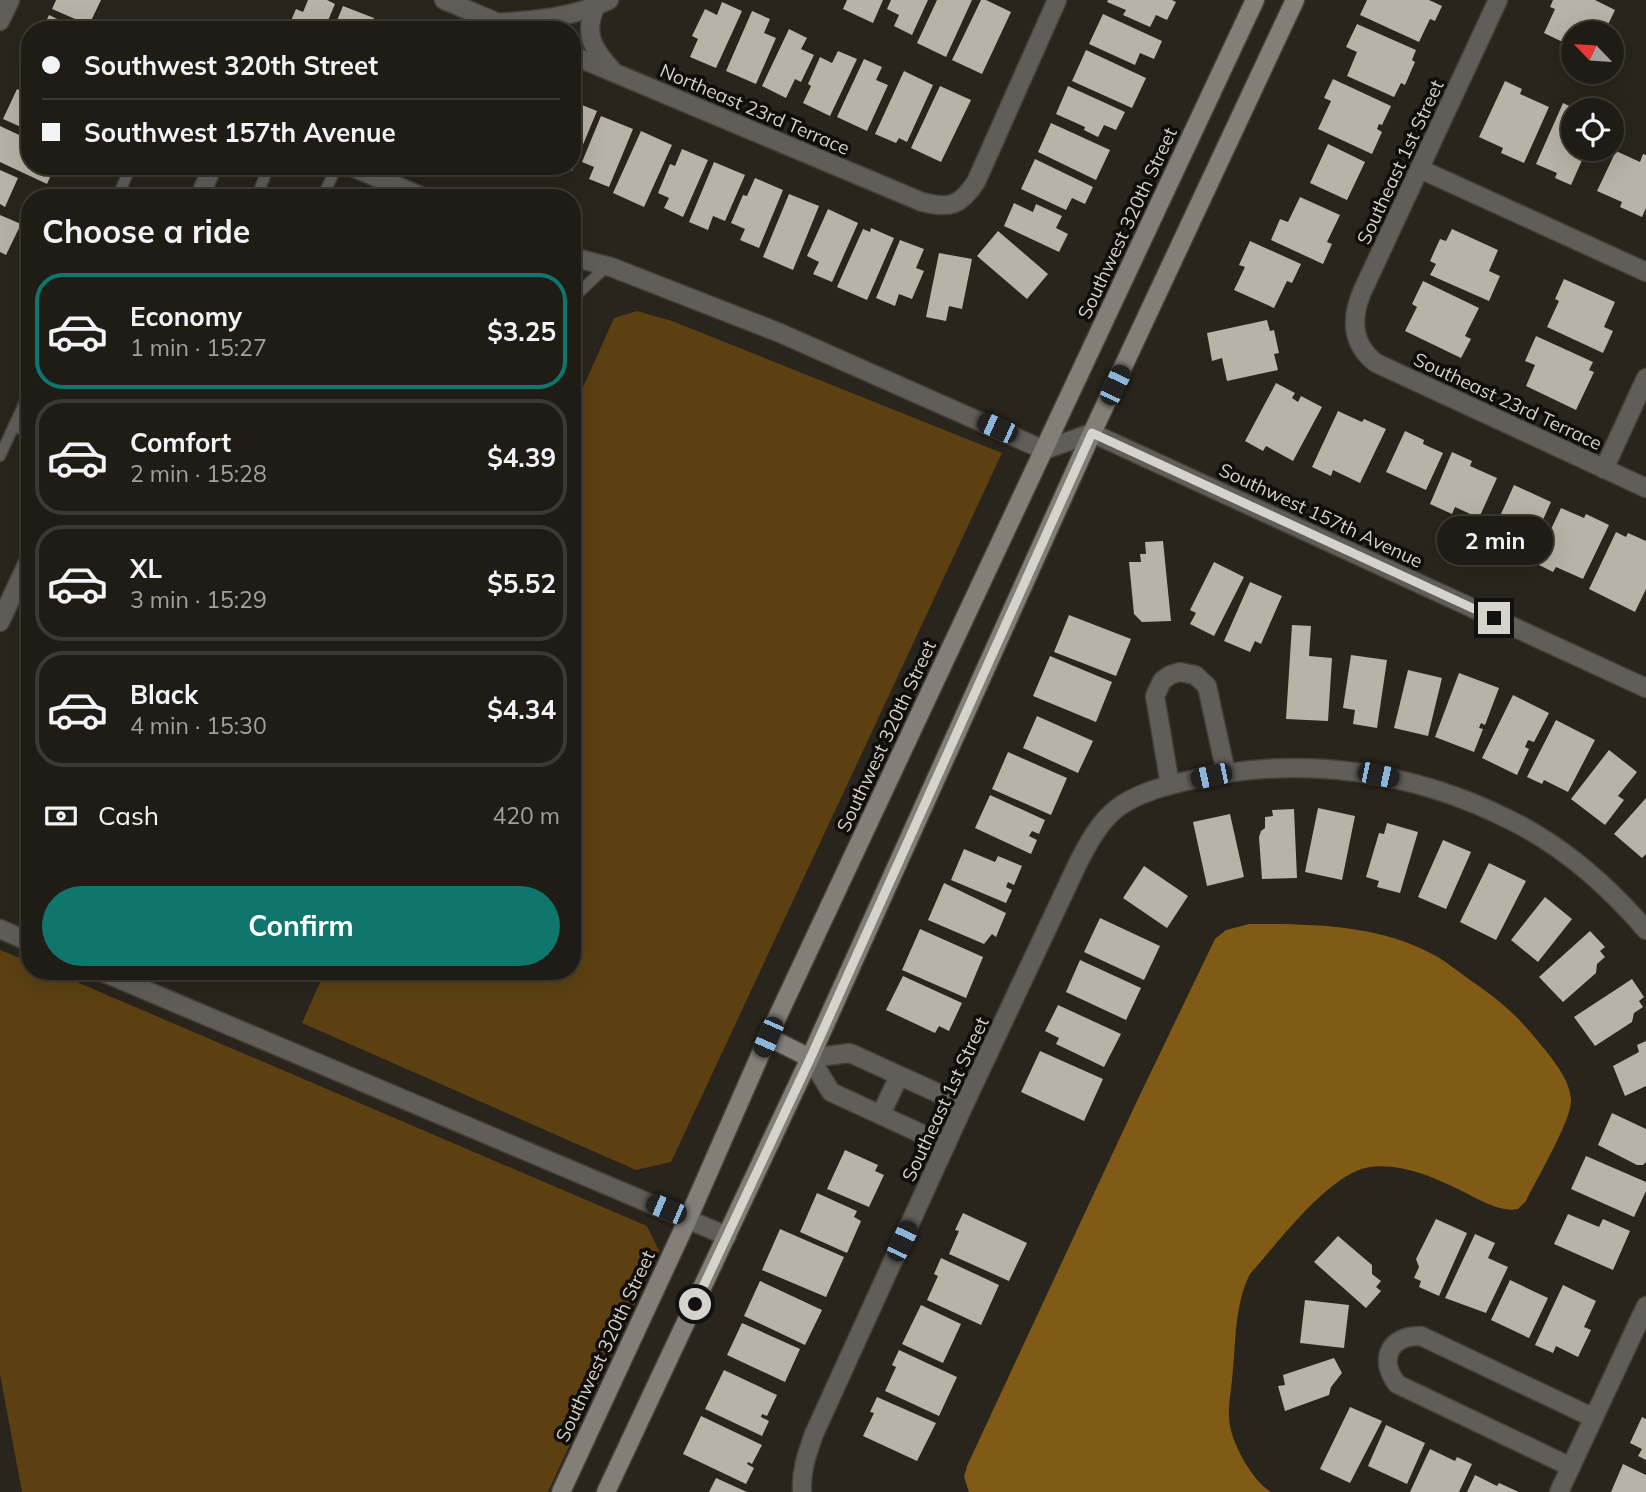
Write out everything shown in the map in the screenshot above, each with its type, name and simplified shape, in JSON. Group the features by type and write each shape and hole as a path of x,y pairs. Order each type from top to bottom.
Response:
{"street":[{"path":"0,22 10,0"},
{"path":"444,0 493,21"},
{"name":"Northeast 23rd Terrace","path":"581,59 922,202 949,205 964,198 970,190 1058,0"},
{"name":"Southwest 320th Street","path":"561,1492 688,1219 768,1037 1255,0"},
{"path":"606,1492 810,1059 1092,433 1295,0"},
{"name":"Southeast 1st Street","path":"1359,344 1354,326 1355,309 1498,0"},
{"path":"542,21 602,3"},
{"path":"602,3 589,21 588,32 602,59 620,75"},
{"path":"1420,169 1646,272"},
{"path":"371,175 404,189"},
{"path":"581,260 780,333 1044,450 1092,433"},
{"name":"Southeast 23rd Terrace","path":"1359,344 1376,363 1646,488"},
{"path":"1604,468 1646,378"},
{"name":"Southwest 157th Avenue","path":"1092,433 1646,688"},
{"path":"0,622 21,577"},
{"path":"1170,785 1155,696 1165,678 1180,672 1195,675 1207,687 1226,773"},
{"name":"Southeast 1st Street","path":"802,1492 801,1476 814,1434 946,1144 1090,841 1117,808 1137,797 1170,785 1226,773 1322,767 1401,780 1458,797 1513,821 1546,841 1598,881 1646,930"},
{"path":"0,929 21,938"},
{"path":"121,980 727,1237"},
{"path":"768,1037 810,1059 831,1092 946,1144"},
{"path":"810,1059 850,1053 964,1105"},
{"path":"881,1114 899,1076"},
{"path":"1559,1492 1646,1306"},
{"path":"1571,1467 1397,1384 1390,1374 1387,1362 1390,1350 1398,1341 1409,1336 1421,1336 1594,1418"}],"lane":[{"path":"581,291 606,267"},
{"path":"0,456 21,411"},
{"path":"14,426 21,429"}],"shaded area":[{"path":"637,311 672,321 1002,453 671,1162 636,1170 302,1023 321,980 581,980 581,392 614,318"},
{"path":"1249,924 1345,928 1392,938 1436,956 1489,994 1529,1031 1553,1060 1567,1084 1570,1109 1553,1150 1526,1201 1518,1209 1511,1210 1495,1207 1437,1180 1404,1169 1381,1166 1354,1172 1321,1195 1250,1274 1238,1312 1229,1418 1233,1438 1243,1460 1271,1492 969,1492 964,1477 967,1466 1215,939 1226,930"},
{"path":"0,950 21,958 21,980 72,980 647,1226 659,1251 548,1492 22,1492 0,1374"}],"building":[{"path":"56,0 101,0 91,21 80,21 52,9"},
{"path":"308,0 327,0 335,4 328,21 291,21 296,9 303,12"},
{"path":"847,0 883,0 873,23 843,9"},
{"path":"891,0 928,0 912,35 894,26 899,15 887,9"},
{"path":"937,0 972,0 946,57 917,43"},
{"path":"981,0 1011,12 982,74 952,60"},
{"path":"1367,0 1429,0 1442,6 1435,21 1430,19 1419,42 1360,15"},
{"path":"1553,0 1595,0 1615,10 1610,21 1561,21 1561,41 1544,33 1555,9 1550,7"},
{"path":"722,2 742,11 716,68 690,57 698,39 692,36 705,9 717,15"},
{"path":"1107,2 1176,2 1167,20 1156,15 1150,27 1123,15 1126,10"},
{"path":"343,6 374,18 373,21 337,21"},
{"path":"752,11 770,19 764,33 776,38 756,84 726,71"},
{"path":"1103,14 1162,41 1154,59 1140,53 1135,65 1089,44"},
{"path":"49,15 61,21 46,21"},
{"path":"1357,24 1416,50 1412,60 1415,62 1405,85 1401,83 1394,97 1347,76 1357,52 1346,47"},
{"path":"789,29 807,38 801,49 814,55 801,82 795,79 786,98 762,86"},
{"path":"1086,50 1146,78 1132,108 1072,81"},
{"path":"838,51 857,59 830,116 803,103 820,57 832,63"},
{"path":"864,59 882,67 876,80 888,85 867,131 837,117"},
{"path":"904,71 933,85 907,142 899,138 896,143 875,134"},
{"path":"1333,79 1391,106 1382,125 1379,124 1377,129 1382,132 1372,154 1318,129 1331,101 1324,98"},
{"path":"1505,81 1522,89 1520,94 1549,107 1524,163 1501,153 1503,148 1479,137"},
{"path":"940,86 971,100 941,162 911,148"},
{"path":"1068,86 1125,112 1116,130 1104,125 1098,137 1084,130 1085,127 1056,114"},
{"path":"17,89 21,91 21,127 3,119"},
{"path":"581,105 597,111 581,149"},
{"path":"1561,108 1561,161 1582,161 1571,185 1555,178 1557,173 1536,164"},
{"path":"601,116 633,129 609,187 589,179 594,167 582,162"},
{"path":"1051,123 1110,150 1096,180 1038,152"},
{"path":"0,126 21,136 21,172 0,162"},
{"path":"641,131 672,145 644,207 613,193"},
{"path":"1328,144 1365,162 1347,200 1310,183"},
{"path":"682,149 708,160 683,217 664,208 669,198 658,193 670,164 675,166"},
{"path":"1643,154 1646,155 1646,208 1642,217 1620,207 1622,202 1597,191 1611,161 1624,161 1624,155 1640,162"},
{"path":"1035,159 1093,187 1085,204 1072,198 1066,210 1021,189"},
{"path":"714,162 745,175 725,221 713,216 708,230 689,222"},
{"path":"0,170 18,178 5,207 0,204"},
{"path":"28,175 51,175 47,184"},
{"path":"755,178 783,190 759,248 740,240 745,229 731,223 743,195 747,196"},
{"path":"789,194 819,206 793,270 763,257"},
{"path":"1300,197 1340,215 1327,242 1332,244 1323,264 1271,240 1280,219 1288,222"},
{"path":"1014,203 1033,212 1036,204 1062,216 1056,228 1068,234 1059,252 1004,226"},
{"path":"828,209 858,223 832,282 813,274 819,262 807,256"},
{"path":"0,215 21,224 6,255 0,252"},
{"path":"871,228 894,238 867,300 837,287 863,229 870,232"},
{"path":"1452,229 1498,250 1489,271 1500,276 1489,301 1430,275 1436,264 1430,261 1440,239 1446,241"},
{"path":"998,231 1048,274 1027,299 977,256"},
{"path":"900,240 924,249 916,268 924,271 912,299 899,294 895,306 876,298"},
{"path":"1250,241 1301,264 1292,283 1287,281 1274,308 1234,290 1245,267 1239,265"},
{"path":"939,253 972,259 962,309 949,306 946,321 926,317"},
{"path":"1564,279 1615,302 1604,327 1613,331 1603,353 1547,327 1559,301 1555,299"},
{"path":"1423,281 1479,308 1465,336 1471,339 1461,358 1405,331 1417,307 1412,304"},
{"path":"1267,320 1270,331 1274,330 1279,353 1274,354 1278,370 1227,381 1222,358 1212,361 1207,333"},
{"path":"1536,336 1593,362 1589,370 1594,372 1576,410 1526,386 1535,365 1525,361"},
{"path":"1276,383 1295,393 1292,398 1298,402 1301,396 1322,407 1293,461 1266,446 1263,451 1245,441"},
{"path":"1338,411 1386,429 1360,483 1333,470 1331,476 1312,467"},
{"path":"1405,431 1424,440 1423,444 1443,453 1426,490 1386,472"},
{"path":"1452,452 1472,461 1470,466 1497,478 1479,518 1455,507 1452,514 1430,504"},
{"path":"1514,485 1551,502 1524,562 1487,545"},
{"path":"1561,508 1584,518 1586,514 1609,525 1583,579 1556,567 1553,572 1535,563"},
{"path":"1616,532 1626,537 1628,533 1646,541 1646,589 1635,612 1589,589"},
{"path":"1163,541 1171,621 1142,622 1134,614 1129,562 1141,562 1140,554 1146,554 1145,542"},
{"path":"1214,562 1244,577 1214,636 1190,624 1196,613 1190,610"},
{"path":"1250,582 1282,596 1261,644 1255,641 1250,652 1224,641"},
{"path":"1069,615 1131,639 1116,676 1054,652"},
{"path":"1292,625 1311,626 1309,656 1332,658 1328,721 1286,719"},
{"path":"1351,655 1387,660 1377,728 1353,724 1355,710 1343,708"},
{"path":"1050,656 1112,682 1096,722 1033,696"},
{"path":"1408,670 1442,678 1428,736 1394,728"},
{"path":"1459,673 1499,688 1485,725 1481,723 1479,728 1483,729 1474,752 1435,737"},
{"path":"1513,695 1549,713 1534,742 1528,740 1525,747 1529,749 1517,775 1482,758"},
{"path":"1037,716 1093,741 1078,773 1023,748"},
{"path":"1556,720 1595,740 1568,792 1544,780 1542,784 1527,777"},
{"path":"1609,750 1637,772 1618,796 1624,800 1605,825 1571,799"},
{"path":"1008,752 1067,778 1051,815 992,789"},
{"path":"990,795 1045,820 1039,834 1032,831 1029,836 1037,840 1031,854 975,828"},
{"path":"1646,798 1646,854 1642,858 1614,834"},
{"path":"1318,808 1355,816 1342,880 1305,872"},
{"path":"1294,809 1297,878 1262,879 1259,837 1265,828 1265,817 1273,816 1272,810"},
{"path":"1230,814 1244,877 1207,886 1193,822"},
{"path":"1387,823 1418,832 1400,893 1377,887 1379,881 1366,877 1379,833 1384,834"},
{"path":"1443,840 1471,852 1446,909 1418,897"},
{"path":"964,849 995,862 998,856 1022,866 1014,885 1008,882 1006,887 1012,890 1006,903 951,880"},
{"path":"1489,863 1526,881 1496,940 1460,922"},
{"path":"1144,866 1188,896 1167,928 1123,898"},
{"path":"944,883 1006,913 996,937 992,934 984,944 928,920"},
{"path":"1545,897 1572,919 1538,962 1511,940"},
{"path":"1100,918 1160,946 1144,980 1084,952"},
{"path":"920,929 983,957 966,998 902,970"},
{"path":"1590,931 1605,947 1600,951 1605,957 1597,964 1596,973 1563,1002 1539,977"},
{"path":"1080,960 1141,988 1126,1020 1066,992"},
{"path":"903,976 962,1003 949,1031 939,1026 935,1033 886,1010"},
{"path":"1632,979 1644,997 1639,1001 1643,1007 1634,1013 1632,1022 1595,1046 1574,1017"},
{"path":"1058,1005 1121,1034 1104,1067 1056,1044 1059,1038 1045,1031"},
{"path":"1646,1041 1646,1086 1625,1096 1613,1066 1639,1052 1637,1045"},
{"path":"1040,1051 1103,1079 1084,1121 1021,1092"},
{"path":"1612,1113 1646,1129 1646,1162 1643,1165 1637,1165 1598,1145"},
{"path":"845,1150 878,1165 875,1171 884,1175 869,1207 827,1189"},
{"path":"1586,1156 1646,1182 1646,1191 1634,1217 1571,1189"},
{"path":"817,1193 857,1211 854,1217 861,1221 847,1253 800,1232"},
{"path":"963,1213 1027,1243 1009,1281 949,1254"},
{"path":"1568,1214 1599,1227 1603,1219 1630,1231 1613,1270 1554,1244"},
{"path":"1436,1219 1467,1233 1439,1296 1419,1287 1421,1281 1414,1278 1419,1267 1416,1259"},
{"path":"780,1229 844,1257 826,1297 762,1270"},
{"path":"1475,1234 1495,1243 1488,1258 1508,1267 1486,1313 1445,1298"},
{"path":"1338,1236 1372,1265 1372,1274 1381,1281 1376,1287 1381,1291 1366,1308 1314,1262"},
{"path":"941,1258 999,1285 981,1325 927,1300 938,1276 934,1274"},
{"path":"1510,1280 1548,1298 1529,1338 1491,1320"},
{"path":"760,1281 822,1310 805,1345 744,1316"},
{"path":"1563,1285 1596,1301 1584,1327 1591,1330 1578,1357 1556,1346 1553,1353 1535,1345"},
{"path":"1305,1300 1349,1305 1344,1348 1300,1343"},
{"path":"921,1305 961,1324 943,1363 902,1344"},
{"path":"742,1323 800,1349 785,1382 727,1355"},
{"path":"899,1350 957,1377 939,1416 885,1391 896,1367 892,1365"},
{"path":"1334,1358 1342,1373 1331,1387 1329,1395 1285,1411 1278,1386 1285,1385 1283,1375"},
{"path":"724,1370 777,1395 767,1416 762,1414 761,1417 769,1421 762,1436 705,1409"},
{"path":"877,1397 936,1423 917,1461 863,1436 874,1413 870,1412"},
{"path":"1350,1407 1382,1421 1350,1483 1320,1469"},
{"path":"701,1416 762,1445 752,1464 747,1464 754,1468 746,1484 683,1454"},
{"path":"1642,1417 1646,1419 1646,1460 1638,1456 1642,1449 1630,1443"},
{"path":"1386,1425 1425,1443 1407,1484 1368,1466"},
{"path":"1430,1449 1455,1461 1457,1457 1472,1464 1459,1492 1410,1492"},
{"path":"1623,1464 1646,1475 1646,1492 1611,1492"},
{"path":"1475,1475 1497,1486 1499,1483 1519,1492 1467,1492"},
{"path":"716,1478 747,1492 709,1492"}],"route":[{"path":"695,1304 810,1059 1092,433 1494,618"}]}
